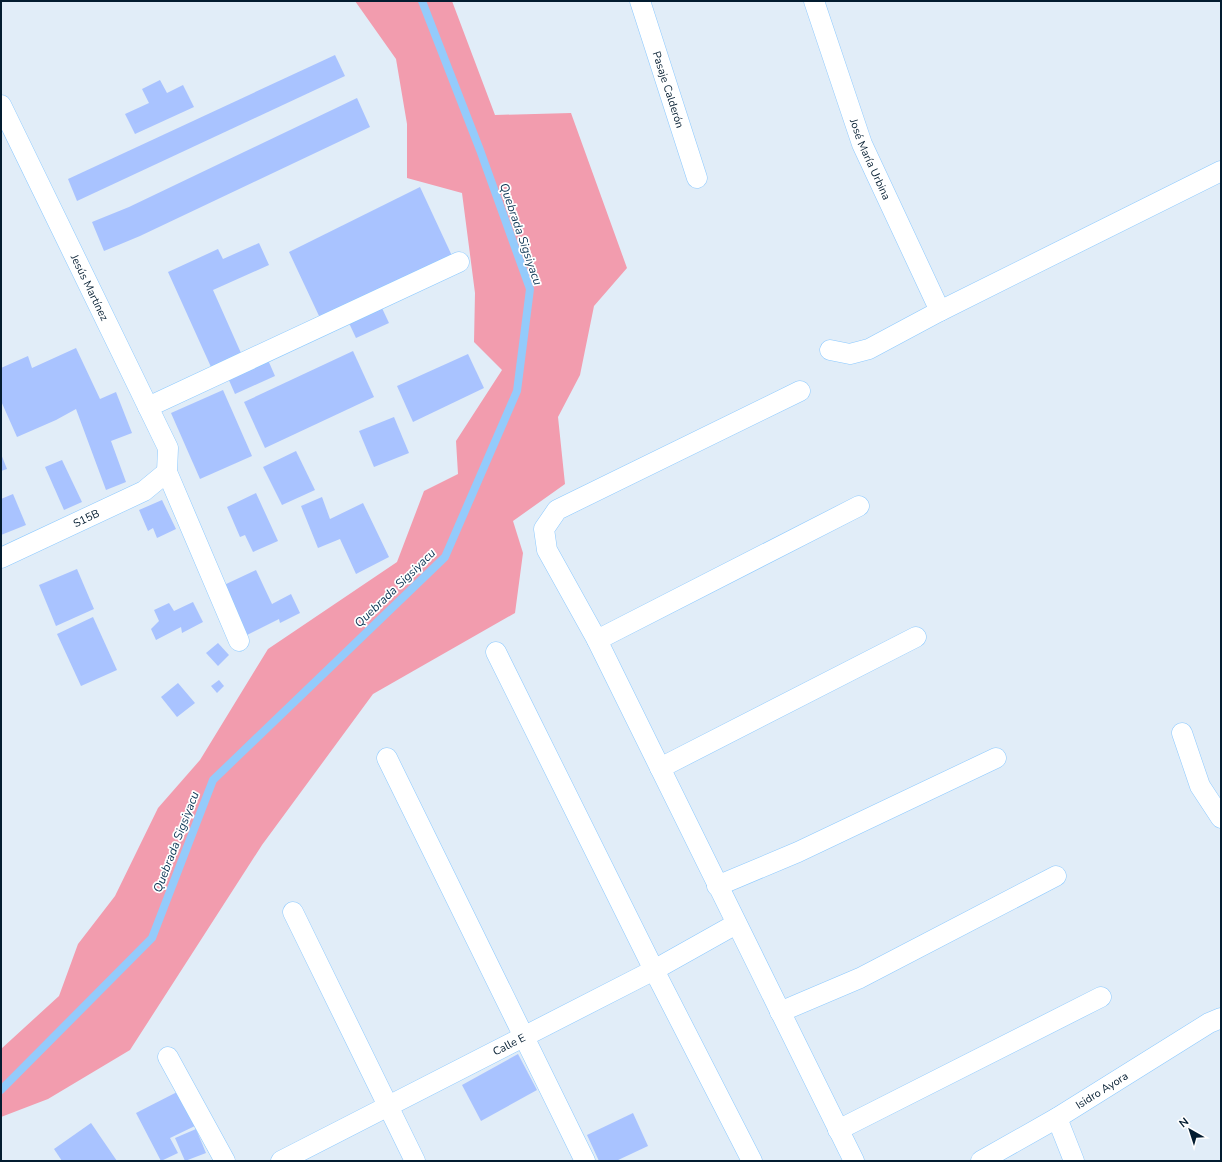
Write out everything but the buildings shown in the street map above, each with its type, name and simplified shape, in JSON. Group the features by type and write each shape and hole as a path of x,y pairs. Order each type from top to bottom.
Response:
{"street":[{"name":"Pasaje Calderón","path":"640,1 697,178"},
{"name":"José María Urbina","path":"814,1 862,144 940,311"},
{"name":"Jesús Martínez","path":"1,105 7,134 168,448 167,472"},
{"path":"830,350 850,354 860,352 1221,171"},
{"path":"148,407 459,262"},
{"path":"800,391 557,510 544,529 547,550 597,640 717,886 854,1161"},
{"path":"167,472 239,641"},
{"name":"S15B","path":"1,558 144,491 167,472"},
{"path":"597,640 859,506"},
{"path":"660,768 916,637"},
{"path":"496,652 654,970 752,1161"},
{"path":"1182,733 1200,786 1221,818"},
{"path":"387,758 585,1161"},
{"path":"717,886 798,852 996,758"},
{"path":"780,1012 860,978 1056,876"},
{"path":"293,912 389,1104 415,1161"},
{"name":"Calle E","path":"281,1161 389,1104 654,970 736,924"},
{"path":"838,1130 1100,997"},
{"name":"Isidro Ayora","path":"981,1161 1057,1118 1210,1023 1221,1018"},
{"path":"168,1057 225,1161"},
{"path":"1057,1118 1074,1161"}],"shaded area":[{"path":"355,1 452,1 495,115 571,113 627,268 594,306 580,375 558,417 565,484 513,521 523,553 515,613 373,694 262,845 130,1050 48,1099 1,1117 1,1049 59,996 78,944 115,896 158,808 200,760 268,649 397,562 424,491 458,474 456,441 502,370 474,342 475,293 462,193 407,178 407,124 396,59"}],"waterway":[{"name":"Quebrada Sigsiyacu","path":"1,1090 152,938 213,780 445,557 517,391 530,289 480,150 422,1"}]}
